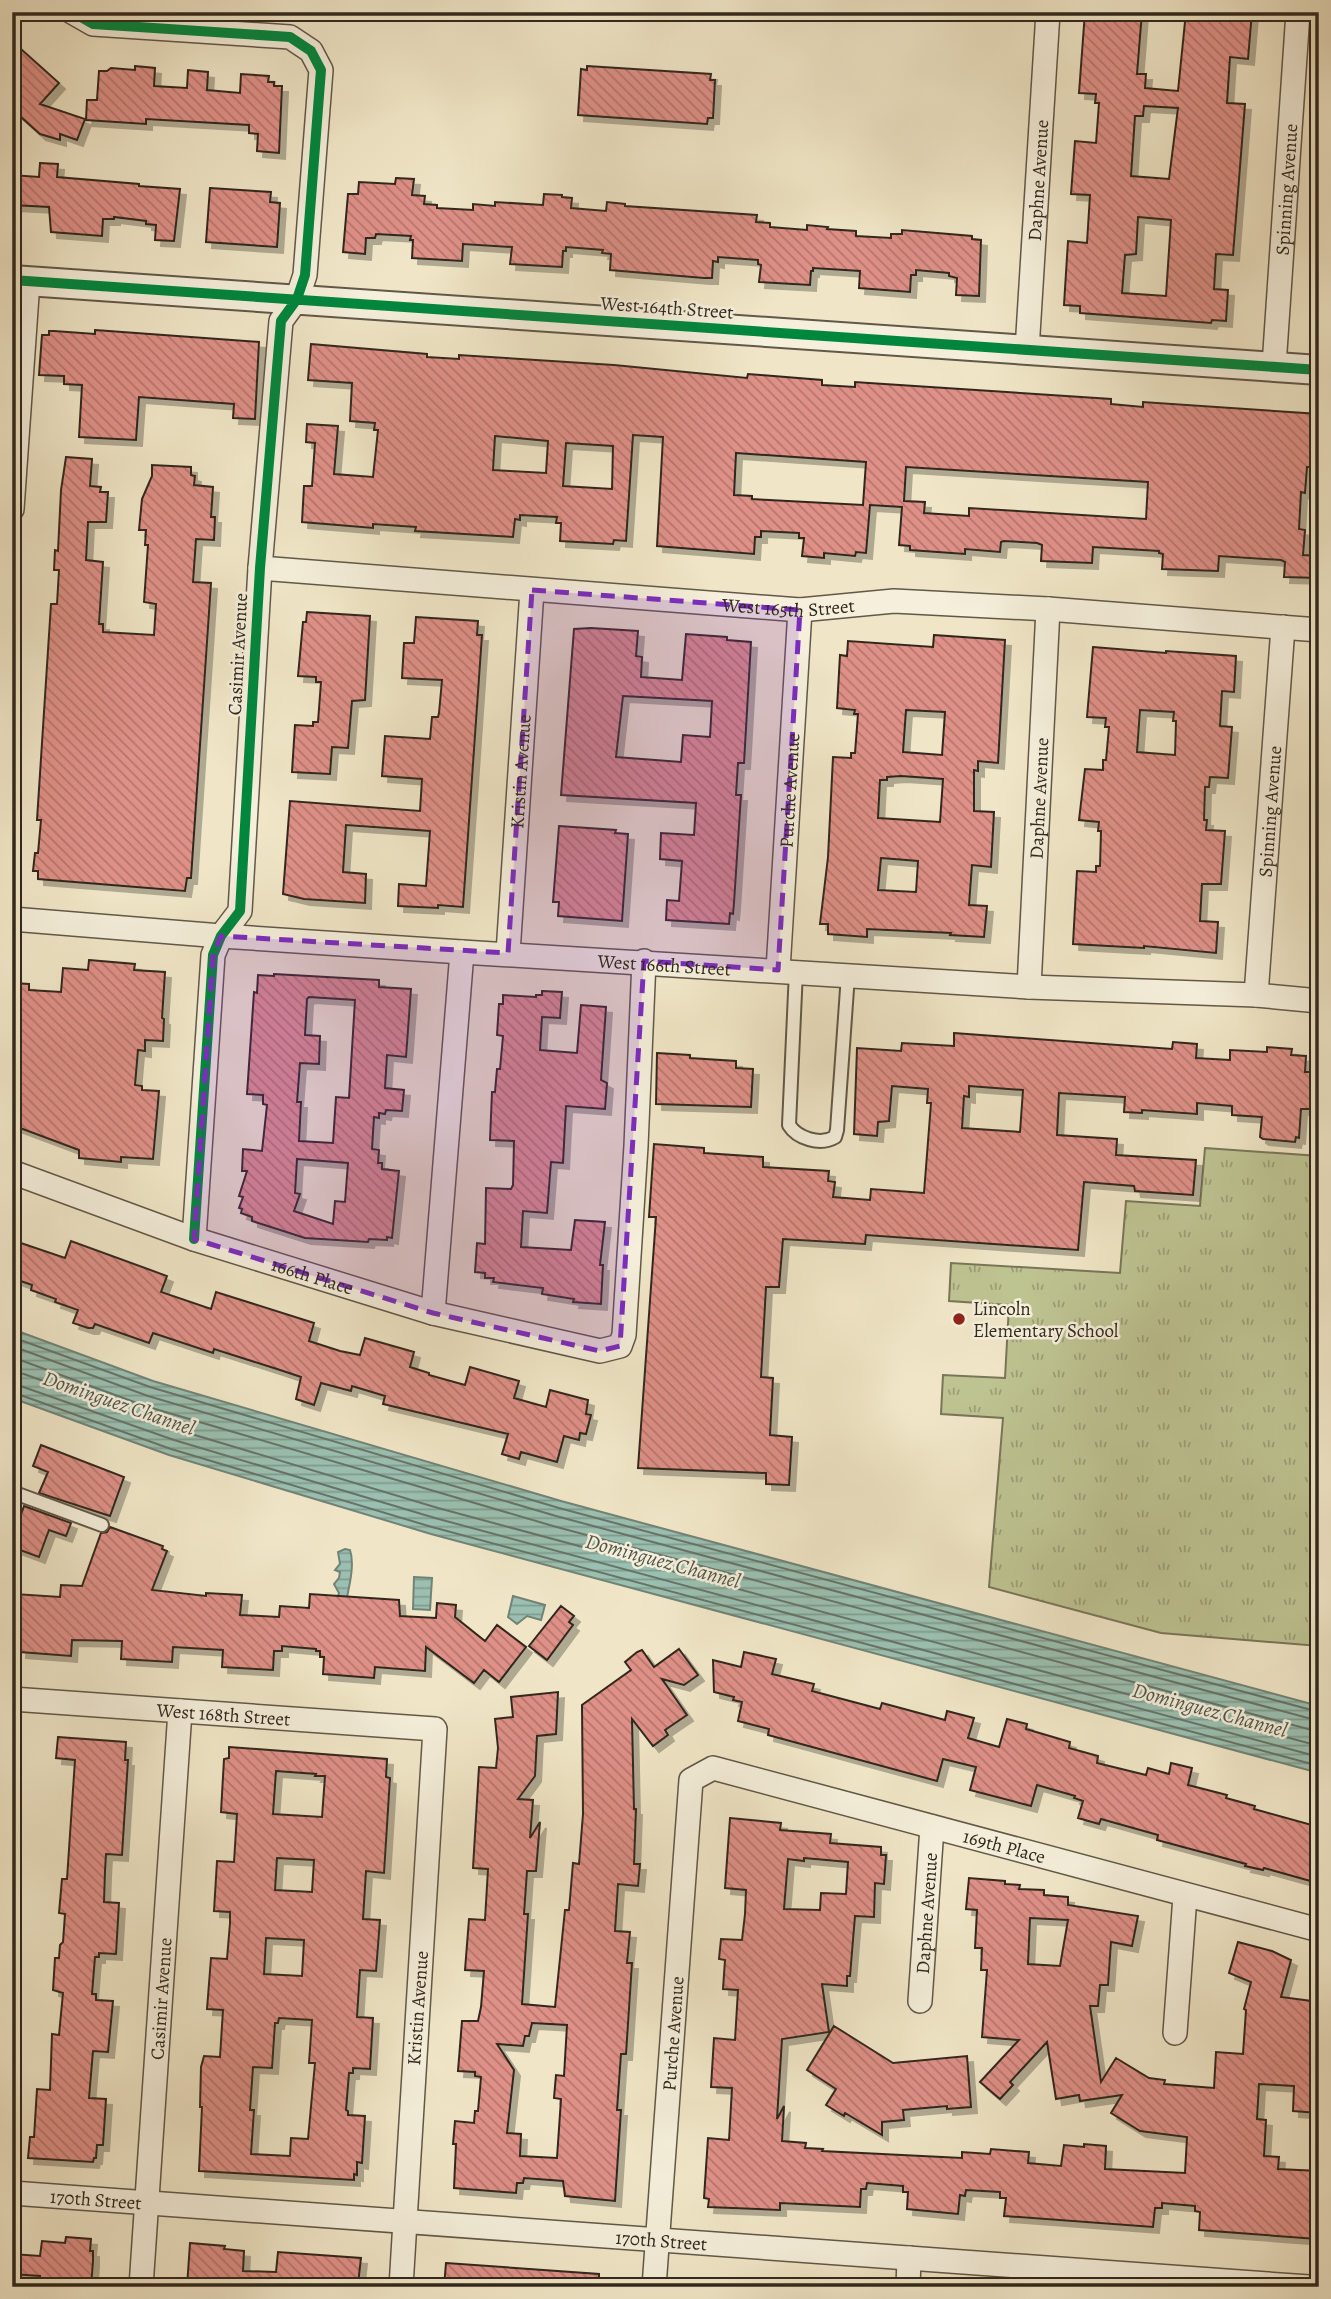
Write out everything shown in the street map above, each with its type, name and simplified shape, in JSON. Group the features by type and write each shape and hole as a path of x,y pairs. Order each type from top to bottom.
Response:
{"street":[{"name":"Casimir Avenue","path":"72,12 93,23 289,37 311,51 321,70 305,275 297,299 281,321 260,568 240,911 221,936 213,955 194,1239"},
{"name":"Daphne Avenue","path":"1027,349 1048,12"},
{"name":"Spinning Avenue","path":"1274,366 1298,12"},
{"name":"West 164th Street","path":"20,280 1319,370"},
{"path":"12,509 20,280"},
{"name":"West 165th Street","path":"260,568 800,610 894,601 1048,608 1319,630"},
{"name":"Kristin Avenue","path":"508,953 532,590"},
{"name":"Daphne Avenue","path":"1029,987 1048,608"},
{"name":"Purche Avenue","path":"787,971 800,610"},
{"name":"Spinning Avenue","path":"1256,995 1283,628"},
{"name":"West 166th Street","path":"12,919 462,952 644,961 1029,987 1256,995 1319,1001"},
{"path":"433,1313 462,952"},
{"name":"166th Place","path":"12,1172 194,1239 433,1313 600,1351 620,1346 624,1335 631,1245 644,961"},
{"name":"West 168th Street","path":"12,1699 435,1729"},
{"name":"Casimir Avenue","path":"141,2287 180,1711"},
{"name":"Kristin Avenue","path":"401,2287 435,1729"},
{"name":"169th Place","path":"691,1780 713,1768 1319,1930"},
{"name":"Purche Avenue","path":"654,2287 691,1780"},
{"name":"Daphne Avenue","path":"920,2001 932,1827"},
{"path":"1175,2033 1185,1896"},
{"name":"170th Street","path":"12,2193 909,2258 1155,2281 1309,2287"},
{"path":"908,2287 909,2258"}],"lane":[{"path":"787,971 789,1125 794,1133 803,1138 830,1140 835,1137 837,1130 848,975"},
{"path":"12,1492 102,1525"}],"highlighted area":[{"path":"532,590 800,610 778,970 644,961 620,1346 600,1351 433,1313 194,1239 213,955 221,936 508,953"}],"green space":[{"path":"1205,1148 1319,1156 1319,1646 1161,1633 989,1587 1003,1418 941,1414 943,1375 1005,1378 1009,1305 949,1301 951,1263 1120,1273 1126,1201 1200,1206"}],"water":[{"name":"Dominguez Channel","path":"12,1329 153,1381 561,1501 1319,1706 1319,1773 431,1534 169,1455 12,1398"},
{"path":"350,1550 352,1562 346,1602 337,1600 339,1593 334,1584 340,1572 335,1570 340,1564 338,1552"},
{"path":"414,1577 432,1578 430,1610 413,1609"},
{"path":"513,1596 545,1605 541,1620 527,1616 517,1624 508,1617"}],"building":[{"path":"1085,12 1142,12 1137,74 1146,74 1145,88 1178,91 1186,12 1252,12 1248,59 1230,57 1227,103 1245,104 1233,255 1216,254 1214,289 1228,290 1226,321 1212,320 1211,323 1080,313 1080,306 1064,305 1068,241 1087,243 1090,195 1071,194 1075,141 1096,143 1099,103 1095,103 1096,94 1079,93","holes":["1144,106 1178,108 1169,179 1131,176 1135,116 1143,116","1138,217 1171,220 1166,296 1122,293 1125,255 1136,254"]},
{"path":"12,41 59,83 40,104 85,119 77,140 60,134 60,140 40,134 12,109"},
{"path":"135,66 155,68 154,86 187,88 188,70 208,72 207,90 240,93 241,74 269,76 268,82 274,82 274,86 282,86 279,153 257,151 258,134 249,133 249,125 146,119 146,124 86,120 87,100 97,100 99,71 111,68 135,70"},
{"path":"587,66 711,74 710,80 715,80 713,118 708,118 707,124 578,115 581,69 587,70"},
{"path":"40,163 58,164 57,177 180,189 174,241 155,240 156,225 146,224 146,221 114,217 103,219 102,236 51,232 49,207 12,205 12,175 39,177"},
{"path":"396,178 414,179 412,195 425,196 424,204 437,205 437,208 473,210 473,204 495,206 495,202 543,205 544,194 572,198 571,208 606,211 607,202 625,206 757,215 756,222 770,223 770,227 807,230 807,225 828,227 827,229 856,231 856,236 891,238 891,234 902,234 902,230 972,236 972,239 981,240 979,296 956,295 957,278 949,276 949,273 916,270 916,275 911,275 910,292 859,288 860,271 813,268 810,285 759,282 761,265 758,260 718,257 718,262 713,261 712,278 704,278 610,270 611,254 602,253 603,250 566,247 566,251 563,251 562,267 510,264 512,247 463,244 462,261 412,258 411,236 376,234 375,238 366,238 365,254 343,252 348,194 358,194 359,182 395,184"},
{"path":"210,188 271,192 270,202 280,203 277,247 206,242"},
{"path":"95,330 259,342 255,419 233,418 234,404 139,397 136,440 79,437 82,385 64,384 64,376 39,375 42,335 49,335 49,331 95,334"},
{"path":"311,344 427,354 427,357 459,359 459,355 614,365 747,378 748,374 822,380 822,385 855,387 855,382 1111,399 1111,404 1143,407 1143,402 1319,414 1319,467 1307,467 1305,493 1301,492 1299,529 1305,530 1303,555 1319,556 1319,578 1284,577 1285,562 1281,560 1219,556 1218,571 1162,569 1163,554 1159,551 1093,547 1092,563 1041,561 1042,545 1037,543 1004,541 1001,542 1000,552 965,549 965,554 910,550 910,546 899,545 902,507 870,505 866,553 856,552 855,556 824,553 824,558 802,556 804,538 799,538 799,533 761,531 761,537 755,537 754,554 657,546 663,437 633,435 626,541 614,540 613,544 560,541 561,523 556,523 557,517 520,515 520,520 515,519 513,537 415,531 416,527 373,524 373,528 302,522 304,486 312,486 315,443 306,442 307,424 338,426 334,474 373,477 378,430 374,430 375,423 350,421 352,383 308,380","holes":["495,436 548,441 546,473 493,470","566,443 613,446 612,489 563,486","736,453 866,462 863,505 752,499 752,496 734,495","906,467 1148,482 1146,519 969,508 969,516 924,513 925,502 904,501"]},
{"path":"66,457 92,459 90,486 101,487 100,492 108,492 106,522 88,522 86,560 103,562 99,624 103,624 103,632 154,635 156,604 144,602 148,545 145,545 146,530 139,530 142,499 152,476 152,465 191,467 191,475 195,476 194,485 213,487 211,517 215,517 214,540 196,539 193,582 211,583 191,878 187,878 185,891 38,879 38,871 33,871 35,853 38,853 41,820 37,820 51,604 57,604 59,570 54,570 55,550 58,551 61,490"},
{"path":"307,612 370,616 365,700 352,701 348,748 332,747 330,774 292,772 295,725 313,726 313,722 318,722 321,682 316,682 316,677 298,676 303,622 306,622"},
{"path":"416,617 478,621 477,635 482,635 463,907 398,906 399,884 426,886 430,831 346,825 343,872 366,874 365,903 304,899 283,894 290,801 420,811 422,779 382,776 385,736 430,739 432,717 438,717 439,713 442,680 402,678 404,643 414,643"},
{"path":"574,629 638,631 636,656 642,657 641,677 682,680 686,634 751,642 744,763 738,763 736,795 741,795 733,914 730,913 729,924 666,920 667,900 679,901 682,861 660,859 661,833 694,835 696,803 561,795","holes":["623,696 712,701 710,737 683,735 681,762 616,757"]},
{"path":"934,635 1005,640 998,763 978,761 978,771 974,770 974,811 994,812 991,867 972,865 969,905 987,906 984,937 867,929 867,937 828,934 828,924 820,924 828,857 833,757 851,758 851,753 855,753 858,714 854,714 855,710 837,708 840,655 847,656 848,641 933,647","holes":["906,710 945,712 942,755 903,752","887,777 943,779 940,822 878,818 880,780 887,780","881,858 918,861 916,892 878,890"]},
{"path":"1093,647 1236,656 1234,692 1222,691 1220,726 1232,727 1228,778 1210,777 1209,787 1205,787 1206,830 1225,831 1221,884 1202,884 1200,921 1218,922 1216,953 1144,946 1073,944 1077,871 1096,872 1096,866 1100,866 1099,822 1079,820 1085,769 1103,770 1109,727 1105,727 1106,718 1087,717","holes":["1140,710 1174,712 1175,755 1137,752"]},
{"path":"559,826 616,830 615,833 628,834 622,921 558,916 559,902 553,902"},
{"path":"89,960 135,964 134,970 165,972 163,1041 145,1040 145,1051 138,1050 135,1085 142,1086 142,1090 159,1091 153,1159 121,1157 121,1162 79,1158 79,1150 12,1125 12,1056 20,1033 12,1033 13,983 29,984 29,990 61,992 63,968 88,970"},
{"path":"258,975 379,980 379,987 411,989 406,1057 387,1055 385,1088 404,1090 402,1111 386,1110 385,1114 379,1113 379,1118 374,1117 372,1149 379,1150 378,1163 382,1163 382,1169 399,1171 392,1238 369,1239 368,1242 305,1238 252,1221 252,1217 241,1213 242,1209 239,1208 243,1197 239,1196 247,1171 242,1171 243,1149 262,1151 267,1105 263,1104 263,1095 247,1094 254,992 257,993","holes":["309,997 355,1000 349,1098 336,1097 333,1143 299,1141 301,1102 297,1102 300,1063 319,1064 320,1036 305,1035","297,1159 348,1163 345,1202 335,1201 333,1224 294,1211 300,1194 295,1193"]},
{"path":"542,991 562,992 560,1018 542,1017 540,1050 577,1053 581,1005 606,1007 601,1080 607,1083 605,1109 566,1106 563,1163 551,1162 547,1213 523,1211 521,1247 571,1250 575,1220 605,1222 600,1265 603,1265 601,1304 573,1302 574,1299 542,1294 543,1288 493,1282 494,1278 485,1278 485,1273 475,1272 477,1243 485,1244 486,1188 511,1189 513,1185 514,1141 490,1140 492,1092 495,1092 497,1069 500,1069 503,1036 497,1035 499,1004 503,1004 503,995 536,997 542,995"},
{"path":"954,1033 1172,1049 1173,1042 1197,1044 1196,1058 1230,1060 1230,1050 1267,1052 1267,1047 1292,1049 1291,1055 1306,1056 1305,1072 1319,1072 1319,1109 1301,1109 1299,1138 1296,1137 1295,1142 1263,1139 1260,1137 1262,1117 1232,1115 1232,1106 1197,1103 1197,1114 1142,1110 1142,1113 1124,1112 1125,1097 1059,1093 1057,1135 1117,1139 1116,1155 1196,1160 1193,1195 1135,1191 1134,1186 1084,1182 1078,1250 866,1235 865,1244 783,1239 779,1287 766,1287 761,1377 773,1378 770,1435 792,1437 789,1485 766,1484 766,1473 638,1468 656,1217 649,1217 654,1144 704,1148 704,1153 763,1157 763,1167 829,1171 828,1181 835,1182 833,1197 870,1200 871,1189 924,1193 931,1103 927,1103 928,1089 892,1086 889,1121 878,1122 877,1136 854,1134 857,1048 901,1051 902,1043 954,1046","holes":["969,1086 1023,1090 1020,1132 962,1128 964,1096 969,1097"]},
{"path":"657,1053 736,1061 736,1068 753,1069 751,1107 656,1104"},
{"path":"12,1240 65,1258 71,1241 167,1276 161,1292 211,1309 216,1292 314,1323 309,1341 340,1351 360,1355 365,1338 414,1352 410,1367 429,1375 465,1385 470,1367 519,1381 514,1398 546,1407 550,1390 588,1400 586,1414 591,1415 586,1434 580,1433 579,1440 564,1436 557,1462 521,1452 519,1459 502,1454 508,1434 383,1404 385,1396 352,1386 351,1391 321,1383 314,1405 296,1399 301,1377 153,1333 149,1343 95,1324 93,1328 88,1328 73,1323 78,1310 55,1302 56,1299 31,1290 32,1285 12,1278"},
{"path":"41,1445 124,1477 110,1516 39,1493 48,1472 33,1466"},
{"path":"24,1506 71,1523 66,1536 49,1530 39,1557 12,1547 12,1521 18,1523"},
{"path":"110,1527 163,1546 162,1549 167,1551 152,1590 206,1596 206,1593 242,1595 240,1615 279,1617 280,1606 309,1608 310,1594 399,1600 400,1616 436,1618 437,1603 456,1605 455,1617 485,1641 497,1625 526,1647 499,1682 484,1670 474,1683 426,1647 425,1671 375,1667 374,1678 323,1674 324,1657 320,1657 320,1651 282,1646 282,1651 274,1651 273,1670 222,1667 223,1650 173,1647 172,1662 121,1659 122,1641 72,1640 71,1656 20,1652 21,1635 12,1635 12,1599 15,1594 60,1597 61,1585 82,1586 101,1533 107,1532"},
{"path":"561,1606 574,1616 569,1622 573,1625 547,1660 529,1646"},
{"path":"679,1649 698,1675 684,1685 662,1679 687,1715 665,1730 668,1735 653,1746 632,1719 636,1809 634,1864 640,1864 638,1886 618,1884 615,1931 630,1932 627,1963 632,1963 626,2054 621,2054 617,2110 621,2110 615,2201 565,2196 563,2181 524,2178 523,2183 517,2183 516,2193 454,2188 455,2121 474,2123 475,2111 478,2111 481,2077 475,2076 475,2072 458,2071 462,2021 478,2021 481,2007 484,1971 465,1970 469,1919 485,1920 488,1869 473,1868 479,1767 496,1768 498,1748 495,1719 513,1717 511,1697 558,1692 556,1734 537,1736 535,1776 518,1799 533,1800 530,1838 540,1822 536,1871 527,1871 524,1914 528,1914 522,2004 555,2007 565,1910 569,1910 573,1863 579,1864 583,1814 582,1705 631,1670 625,1662 637,1652 642,1650 654,1667","holes":["532,2023 567,2025 564,2076 556,2075 554,2098 561,2099 557,2158 520,2156 521,2134 507,2133 514,2070 497,2044 523,2046"]},
{"path":"744,1652 776,1659 772,1674 814,1684 812,1691 880,1709 882,1703 945,1720 947,1711 974,1718 968,1738 999,1747 1007,1719 1027,1724 1026,1729 1070,1742 1069,1748 1098,1756 1097,1763 1146,1775 1148,1768 1169,1774 1171,1763 1192,1768 1188,1785 1227,1795 1226,1798 1255,1806 1254,1809 1319,1827 1319,1863 1314,1882 1264,1868 1245,1866 1246,1864 1157,1840 1158,1835 1101,1819 1099,1824 1078,1818 1083,1801 1037,1785 1031,1806 970,1790 976,1767 943,1759 937,1781 768,1735 769,1729 738,1721 742,1702 714,1692 713,1660 741,1667"},
{"path":"58,1737 126,1742 125,1760 128,1760 122,1855 106,1854 104,1902 119,1903 116,1954 99,1953 99,1957 95,1957 92,1994 96,1994 96,2000 113,2001 108,2052 93,2051 89,2098 106,2099 103,2145 97,2145 93,2162 28,2158 30,2137 34,2137 37,2089 50,2090 52,2034 59,2035 63,1993 53,1990 55,1958 59,1958 60,1945 63,1942 65,1914 59,1913 62,1879 67,1879 75,1760 56,1758"},
{"path":"229,1747 387,1759 386,1777 390,1778 384,1873 366,1871 363,1919 380,1920 376,1971 360,1970 357,2017 373,2018 370,2069 353,2068 353,2073 349,2073 346,2110 348,2115 365,2116 362,2163 357,2162 357,2175 354,2174 354,2180 199,2171 201,2067 204,2056 220,2057 223,2010 207,2009 211,1958 227,1959 230,1923 230,1912 214,1911 217,1861 234,1862 237,1814 221,1812 224,1759 229,1758","holes":["276,1771 325,1776 322,1817 273,1814","277,1858 314,1860 312,1892 275,1890","266,1938 304,1940 302,1976 264,1974","279,2018 312,2020 309,2063 315,2063 308,2139 291,2138 290,2156 251,2154 253,2067 272,2068 275,2023 278,2023"]},
{"path":"730,1818 781,1823 780,1830 831,1834 830,1843 881,1847 881,1855 886,1855 884,1884 875,1883 874,1917 855,1916 847,1986 822,1984 829,2032 782,2039 777,2119 784,2106 782,2141 806,2143 805,2148 823,2149 822,2151 962,2158 962,2152 990,2154 991,2149 1029,2152 1028,2163 1061,2166 1064,2145 1084,2147 1084,2144 1106,2146 1105,2169 1185,2173 1187,2137 1140,2131 1111,2113 1122,2095 1080,2101 1079,2095 1056,2099 1047,2042 1010,2082 1013,2085 1000,2099 980,2082 1019,2040 982,2037 987,1970 981,1970 982,1948 975,1948 977,1910 966,1909 969,1878 1005,1881 1005,1884 1020,1885 1019,1889 1044,1890 1044,1895 1068,1897 1068,1905 1138,1916 1132,1946 1111,1942 1108,1985 1100,1985 1098,2006 1090,2006 1101,2082 1116,2058 1149,2078 1165,2080 1164,2084 1214,2088 1216,2052 1243,2054 1244,2009 1251,1982 1229,1973 1238,1942 1272,1951 1291,1960 1281,1997 1319,2002 1319,2113 1293,2111 1294,2086 1259,2084 1257,2119 1266,2120 1264,2156 1279,2157 1278,2169 1319,2171 1319,2237 1317,2239 1199,2230 1200,2212 1195,2211 1195,2206 1162,2203 1162,2208 1155,2208 1153,2227 1004,2216 1006,2198 1000,2198 1000,2192 966,2190 965,2196 960,2195 958,2214 907,2209 908,2192 903,2192 903,2186 867,2183 866,2189 861,2189 860,2207 780,2203 780,2210 708,2207 709,2199 704,2198 708,2138 729,2140 732,2088 711,2087 714,2038 735,2040 738,1990 723,1989 725,1960 719,1959 721,1939 742,1940 745,1914 746,1890 725,1888","holes":["804,1858 848,1862 846,1894 821,1893 820,1910 784,1909 788,1859 804,1861","1030,1918 1068,1920 1060,1966 1028,1964"]},
{"path":"834,2026 893,2063 967,2056 971,2107 903,2110 904,2120 882,2122 882,2135 845,2113 844,2116 826,2105 836,2089 807,2070"},
{"path":"66,2237 91,2239 91,2287 39,2287 40,2276 12,2274 12,2254 40,2256 42,2241 65,2243"},
{"path":"190,2243 225,2246 224,2249 244,2251 243,2271 276,2272 278,2252 361,2258 358,2284 354,2284 354,2287 187,2287"},
{"path":"446,2263 599,2274 599,2287 444,2287"}],"cycle path":[{"path":"72,12 93,24 290,37 311,51 321,70 305,275 297,299 281,321 260,568 240,911 221,936 213,955 194,1239"},
{"path":"12,280 1319,370"}],"place":[{"name":"Lincoln Elementary School","path":"959,1319"}]}
